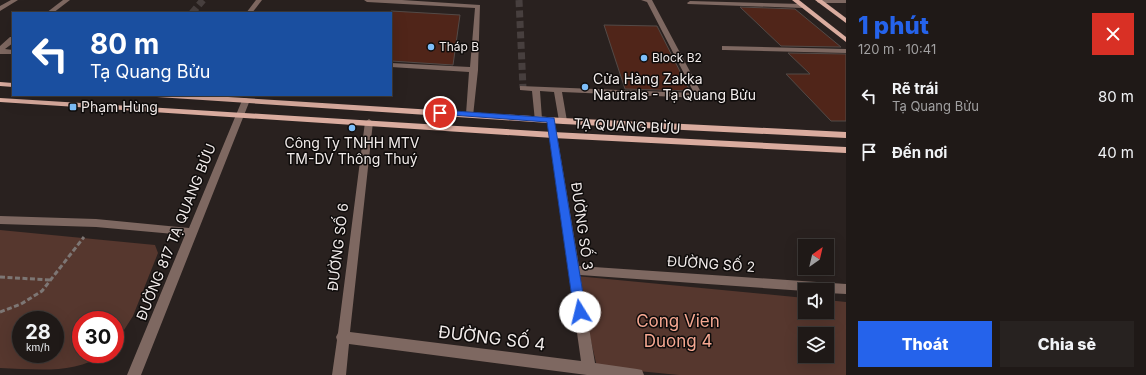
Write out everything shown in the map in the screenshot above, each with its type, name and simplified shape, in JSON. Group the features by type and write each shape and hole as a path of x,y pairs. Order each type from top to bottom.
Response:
{"main road":[{"path":"795,0 846,40"},
{"path":"818,0 846,21"},
{"path":"0,84 12,85"},
{"name":"TẠ QUANG BỬU","path":"186,96 563,121 846,135"},
{"name":"TẠ QUANG BỬU","path":"0,100 553,134 846,150"},
{"path":"551,120 553,134"}],"street":[{"path":"0,9 15,0"},
{"path":"50,12 67,0"},
{"path":"250,12 259,0"},
{"path":"367,0 478,6 470,114"},
{"path":"523,88 699,96 649,0 644,0"},
{"path":"818,0 846,1"},
{"path":"690,3 802,6"},
{"path":"12,40 3,46 1,50 12,52"},
{"path":"725,48 846,51"},
{"path":"392,65 474,70"},
{"path":"536,89 538,119"},
{"path":"558,90 563,121"},
{"name":"ĐƯỜNG 817 TẠ QUANG BỬU","path":"134,375 246,100"},
{"name":"ĐƯỜNG SỐ 6","path":"339,375 342,337 369,122"},
{"name":"ĐƯỜNG SỐ 3","path":"553,134 589,369"},
{"path":"0,220 96,223 192,232"},
{"name":"ĐƯỜNG SỐ 2","path":"574,270 846,289"},
{"name":"ĐƯỜNG SỐ 4","path":"342,337 637,375"}],"path":[{"path":"0,312 21,304 42,291 96,223"},
{"path":"0,277 50,280"}],"green space":[{"path":"0,230 155,245 158,253 133,316 124,330 124,311 72,311 72,363 86,363 67,368 40,370 0,368"},
{"name":"Cong Vien Duong 4","path":"576,276 798,297 798,319 834,319 834,301 846,302 846,375 679,375 597,367"}],"building":[{"path":"740,7 795,9 841,47 781,46"},
{"name":"Tháp B","path":"391,12 460,15 453,65 392,61"},
{"name":"Block B2","path":"604,25 657,26 690,91 625,89"},
{"path":"788,53 846,54 846,121 831,121 786,74 810,74"}],"tunnel":[{"path":"193,12 203,0"},
{"path":"519,0 523,88"}],"place":[{"name":"Tháp B","path":"431,47"},
{"name":"Block B2","path":"644,58"},
{"name":"Cửa Hàng Zakka Nautrals - Tạ Quang Bửu","path":"585,87"},
{"name":"Phạm Hùng","path":"73,107"},
{"name":"Công Ty TNHH MTV TM-DV Thông Thuý","path":"352,128"}],"route":[{"path":"440,113 551,120 580,312"}]}
